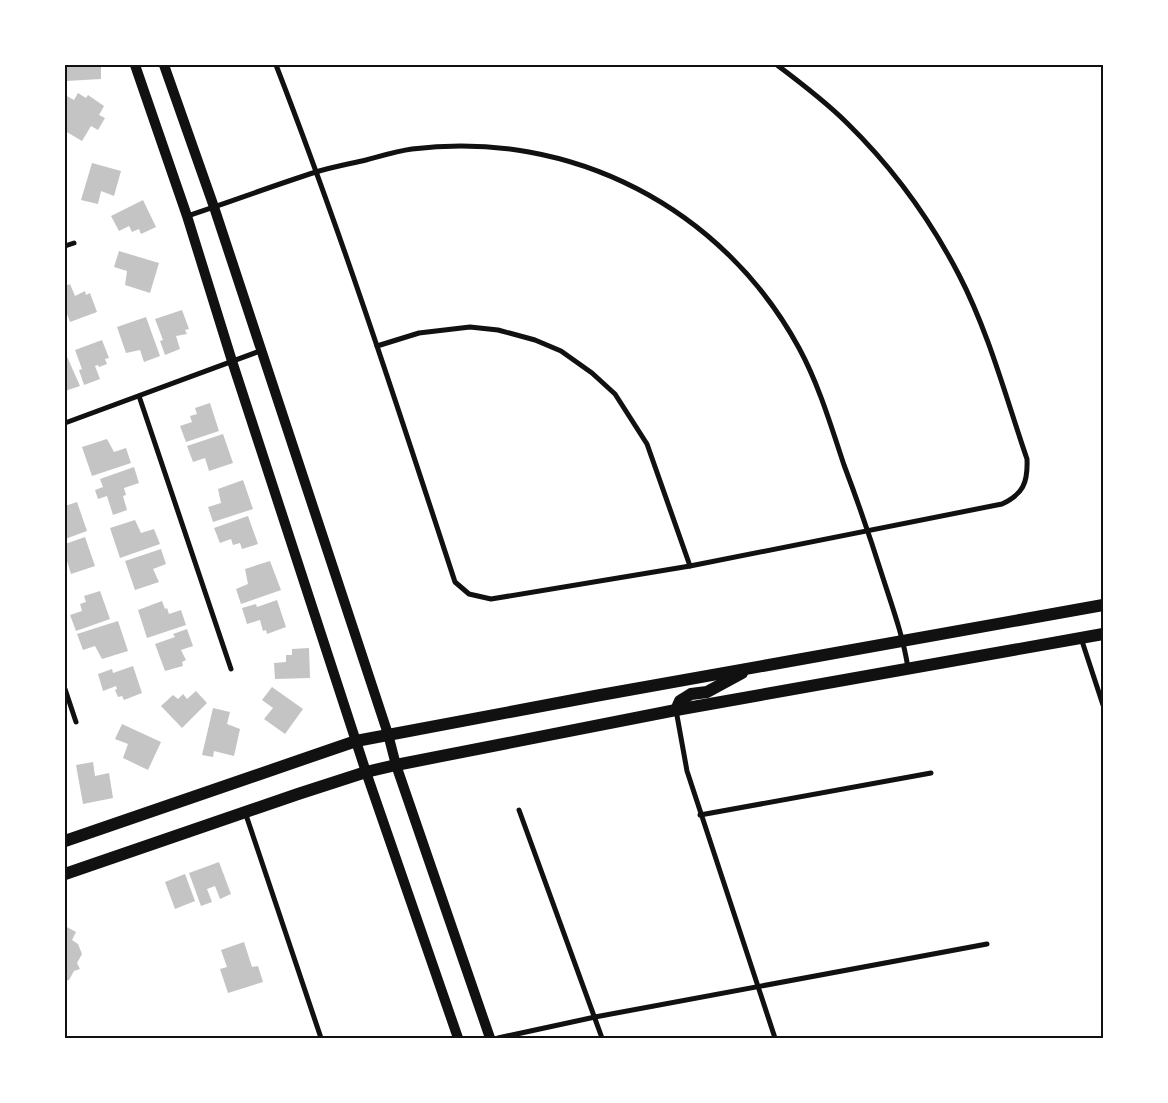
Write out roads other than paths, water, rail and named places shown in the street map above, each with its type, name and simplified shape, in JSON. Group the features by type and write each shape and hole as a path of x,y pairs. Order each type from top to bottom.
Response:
{"main road":[{"path":"135,65 187,216 232,361 366,772 458,1038"},
{"path":"164,65 214,207 388,734 396,765 490,1038"},
{"path":"65,841 356,741 753,667 1103,605"},
{"path":"65,874 366,772 396,765 676,710 908,668 1101,636"},
{"path":"676,710 680,701 691,694 707,692 753,667"}],"street":[{"path":"276,65 317,172 455,582 469,594 491,599 690,566 1002,504 1014,498 1023,488 1028,474 1027,459 983,329 959,275 925,216 890,170 847,122 777,65"},
{"path":"187,216 317,172 411,149 486,146 530,151 594,168 636,187 670,207 708,234 763,292 799,347 813,377 867,530 904,640 908,668"},
{"path":"65,246 74,243"},
{"path":"377,346 419,333 470,327 498,330 535,340 561,351 592,373 615,394 647,444 690,566"},
{"path":"65,423 260,351"},
{"path":"139,396 231,669"},
{"path":"1081,638 1103,704"},
{"path":"65,689 76,722"},
{"path":"676,710 687,771 700,815 775,1038"},
{"path":"700,815 931,773"},
{"path":"519,810 602,1038"},
{"path":"245,812 322,1038"},
{"path":"498,1038 595,1017 987,944"}]}
